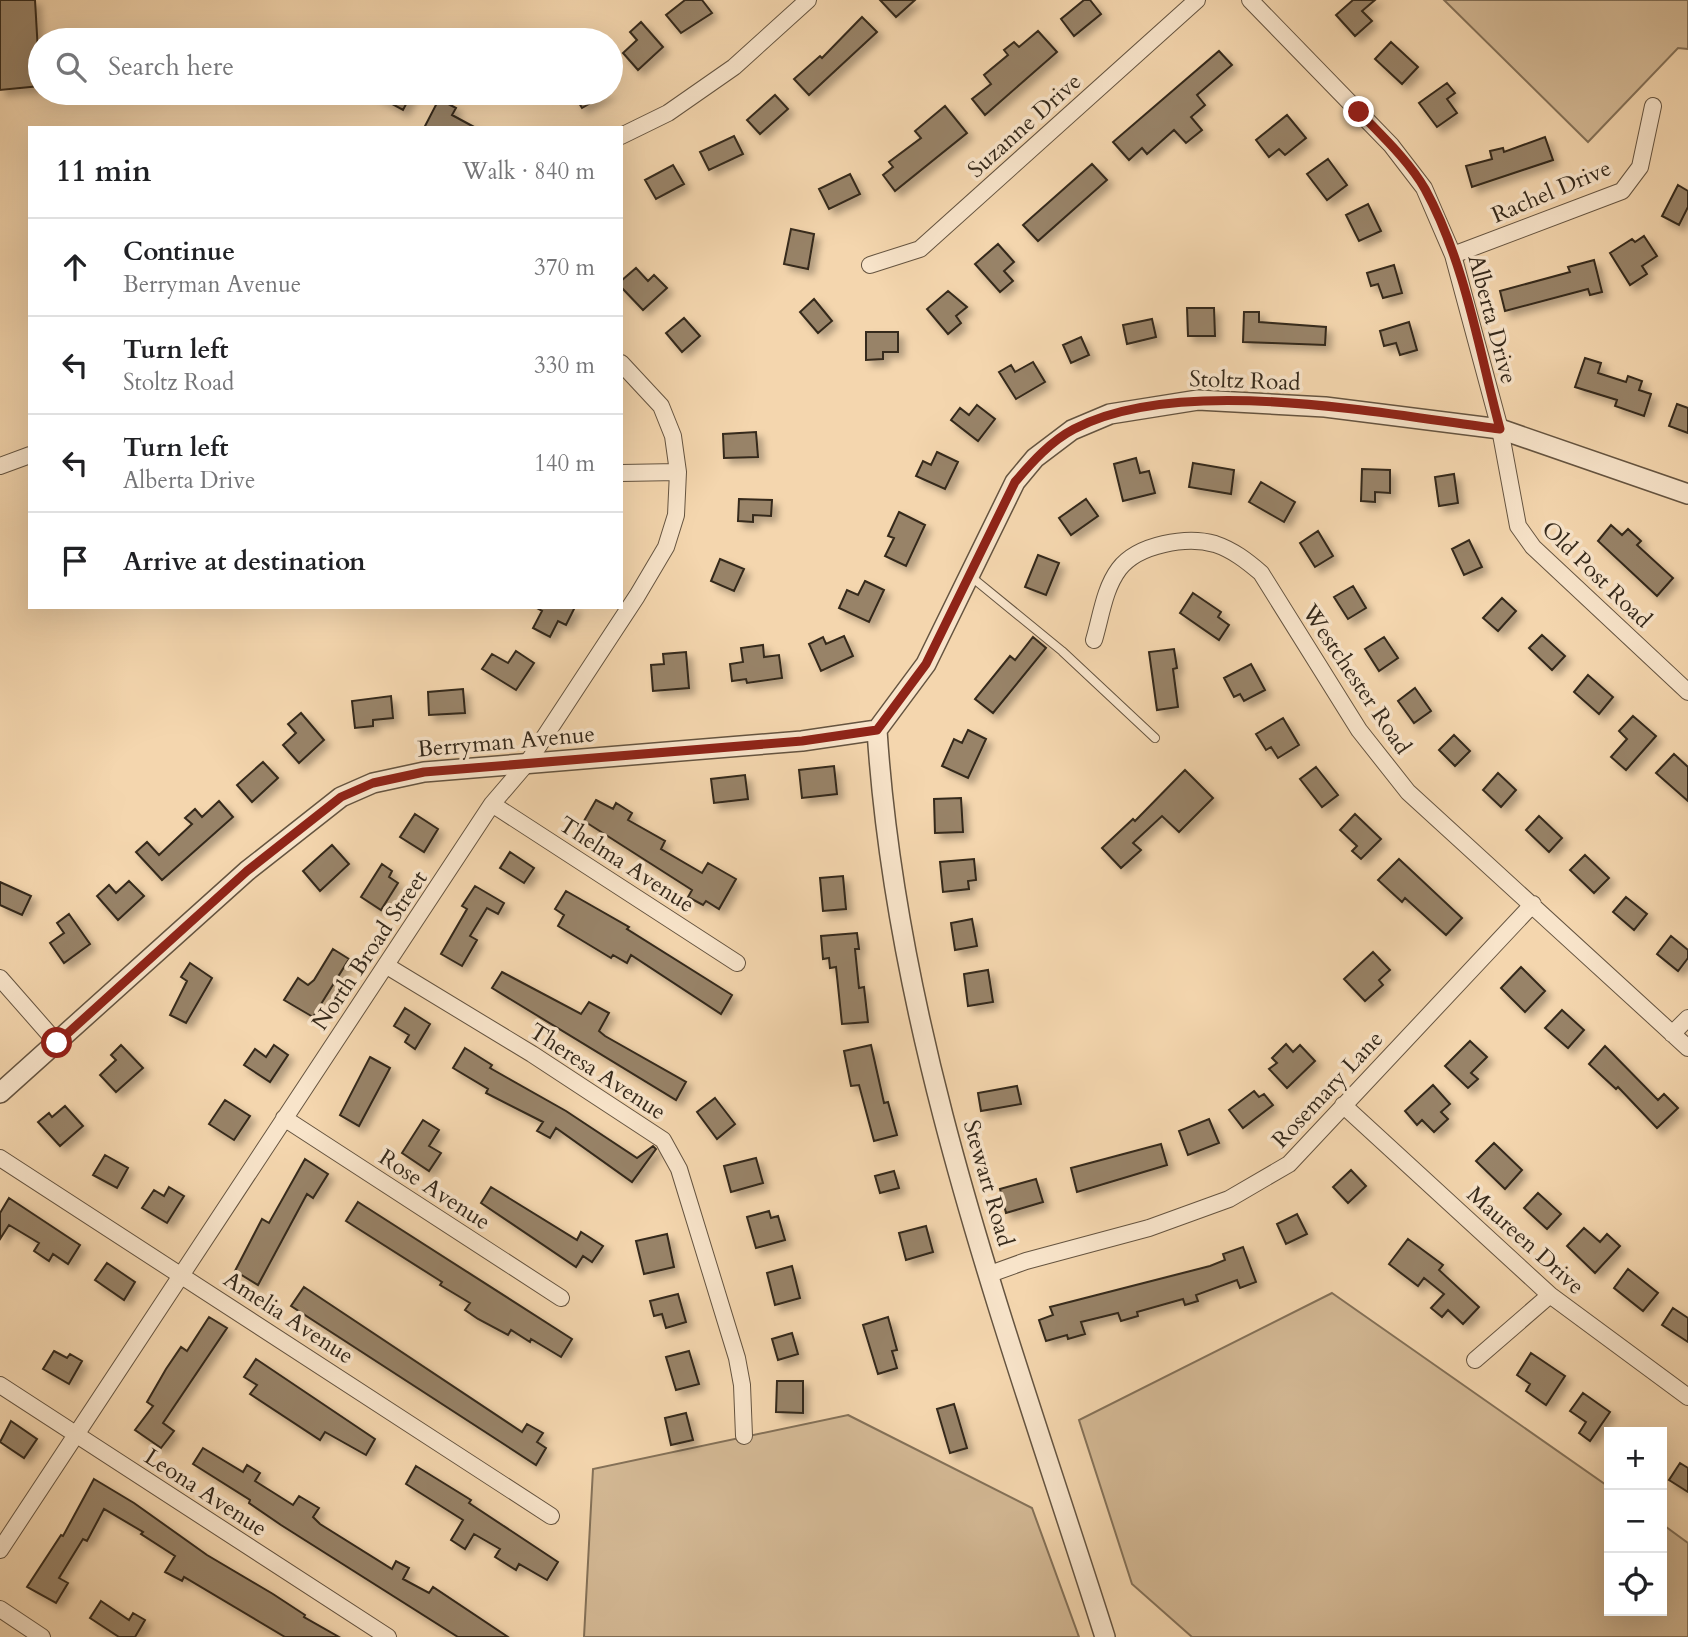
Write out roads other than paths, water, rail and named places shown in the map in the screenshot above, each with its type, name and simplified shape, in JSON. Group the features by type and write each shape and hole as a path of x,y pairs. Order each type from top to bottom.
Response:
{"street":[{"path":"623,135 668,113 734,67 808,0"},
{"name":"Suzanne Drive","path":"870,265 920,249 1197,0"},
{"name":"Alberta Drive","path":"1250,0 1391,145 1424,188 1453,255 1500,429"},
{"name":"Rachel Drive","path":"1453,255 1622,191 1640,167 1653,106"},
{"name":"North Broad Street","path":"0,1550 75,1433 184,1275 284,1118 492,804 528,762 666,547 678,503 678,471 673,436 661,406 623,365"},
{"name":"Stoltz Road","path":"877,730 926,664 1015,482 1035,458 1072,430 1110,414 1198,400 1325,407 1500,429 1688,494"},
{"name":"Old Post Road","path":"1500,429 1517,526 1533,547 1688,692"},
{"path":"0,466 28,456"},
{"path":"623,473 678,471"},
{"name":"Westchester Road","path":"1094,640 1107,594 1120,568 1142,551 1179,542 1213,544 1243,557 1261,573 1359,730 1408,792 1688,1048"},
{"name":"Berryman Avenue","path":"0,1093 247,871 341,797 396,776 528,762 802,741 877,730"},
{"name":"Stewart Road","path":"877,730 890,849 919,1020 933,1080 990,1274 1105,1637"},
{"name":"Thelma Avenue","path":"492,804 737,963"},
{"name":"Rosemary Lane","path":"990,1274 1026,1261 1149,1228 1230,1199 1289,1164 1533,904"},
{"name":"Theresa Avenue","path":"387,966 532,1054 663,1140 679,1169 737,1358 742,1385 744,1436"},
{"path":"0,978 57,1043"},
{"path":"1672,1034 1688,1018"},
{"name":"Maureen Drive","path":"1343,1105 1550,1295 1688,1398"},
{"name":"Rose Avenue","path":"284,1118 561,1298"},
{"name":"Amelia Avenue","path":"0,1157 551,1516"},
{"path":"1475,1360 1550,1295"},
{"name":"Leona Avenue","path":"0,1385 388,1637"},
{"path":"0,1609 42,1637"}],"lane":[{"path":"969,575 1062,650 1155,738"}]}
